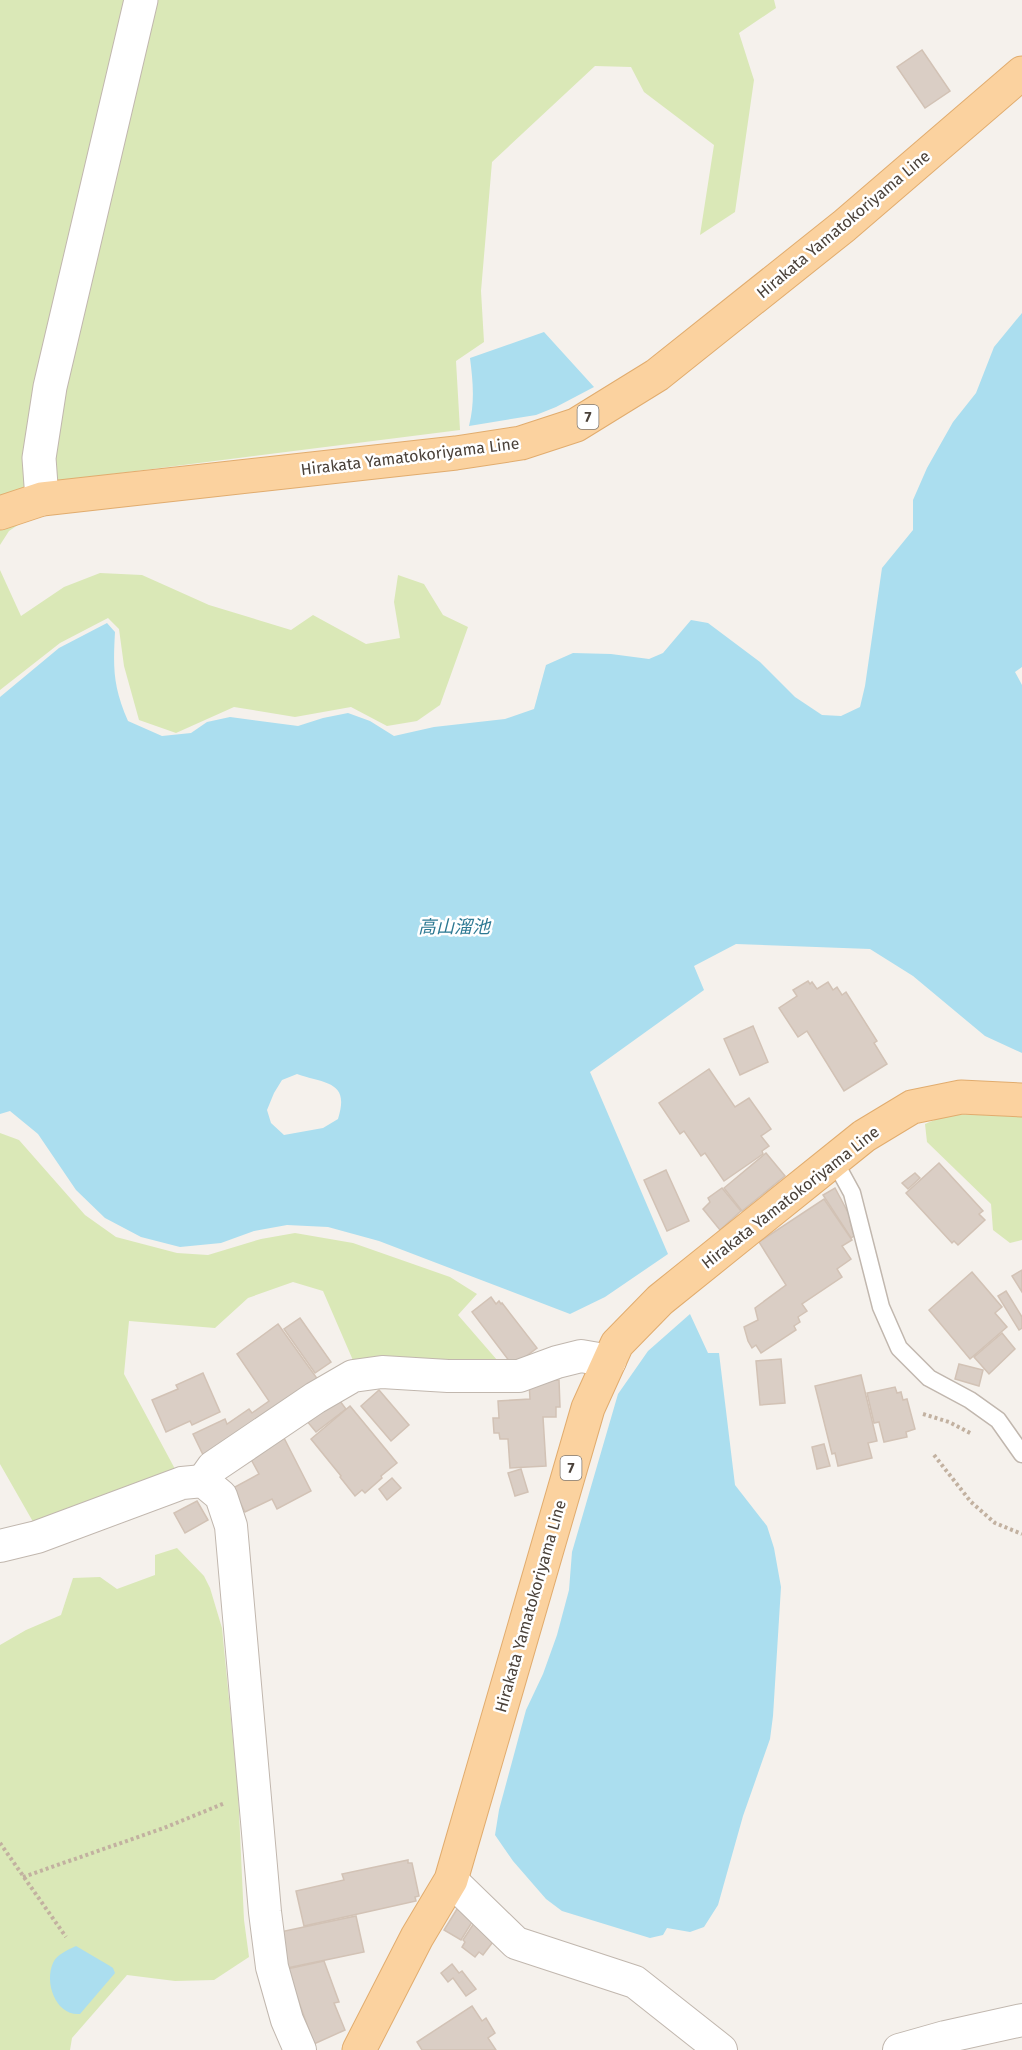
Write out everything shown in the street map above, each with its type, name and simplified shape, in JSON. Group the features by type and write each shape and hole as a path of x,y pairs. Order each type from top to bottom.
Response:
{"main road":[{"name":"Hirakata Yamatokoriyama Line","path":"0,513 42,499 456,453 521,443 576,425 657,375 844,226 1022,73"},
{"name":"Hirakata Yamatokoriyama Line","path":"359,2050 417,1937 451,1880 588,1408 617,1344 660,1300 834,1160 864,1136 912,1107 961,1097 1022,1100"}],"street":[{"path":"42,499 39,458 50,387 141,0"},
{"path":"202,1481 213,1467 315,1398 353,1376 382,1372 448,1376 519,1376 581,1356 610,1361"},
{"path":"0,1546 37,1537 182,1483 202,1481 221,1496 231,1526 272,1967 287,2020 300,2050"},
{"path":"451,1880 516,1943 635,1982 721,2050"},
{"path":"898,2050 1022,2020"}],"lane":[{"path":"834,1160 852,1193 881,1307 899,1348 929,1377 970,1400 998,1420 1016,1442 1022,1454"}],"path":[{"path":"934,1455 971,1502 995,1523 1022,1534"},
{"path":"23,1877 164,1828 254,1790"},
{"path":"0,1843 66,1937"}],"green space":[{"path":"0,0 774,0 776,8 739,33 754,80 735,212 700,235 714,145 644,92 631,67 595,66 492,162 481,291 484,342 456,361 460,430 89,477 9,531 0,545"},
{"path":"0,570 21,616 64,587 100,573 142,575 209,605 291,630 313,615 366,644 400,638 394,602 398,575 424,584 443,615 468,627 440,705 417,721 387,726 351,707 295,717 234,707 176,733 139,720 124,666 119,629 108,618 60,643 0,690"},
{"path":"949,1114 1022,1116 1022,1240 1010,1243 993,1230 991,1204 927,1142 925,1124"},
{"path":"0,1133 19,1140 85,1215 116,1237 177,1253 208,1255 261,1239 295,1233 353,1243 450,1277 477,1294 458,1315 504,1368 355,1365 323,1291 293,1282 248,1298 215,1328 129,1321 124,1374 175,1469 36,1527 0,1464"},
{"path":"177,1548 204,1576 222,1628 238,1790 244,1920 249,1957 214,1980 175,1981 127,1975 72,2038 70,2050 0,2050 0,1645 26,1630 61,1615 73,1578 100,1577 117,1589 155,1575 155,1555"}],"water":[{"name":"高山溜池","path":"1022,313 1022,667 1015,672 1022,685 1022,1053 985,1036 913,976 870,949 736,944 694,966 704,990 590,1072 668,1254 605,1297 570,1314 379,1241 328,1227 287,1225 254,1231 221,1243 180,1247 141,1237 105,1218 76,1190 38,1134 10,1111 0,1114 0,697 59,648 107,623 115,632 115,677 119,698 128,721 162,736 191,733 207,722 230,717 298,726 348,713 370,721 394,736 434,727 505,719 534,709 546,665 573,653 611,654 649,659 663,653 691,620 708,623 760,662 795,697 822,715 841,716 860,707 882,568 913,530 913,500 927,468 953,422 976,393 994,347","holes":["297,1074 333,1086 341,1097 341,1107 338,1119 323,1128 284,1135 271,1123 267,1110 282,1080"]},
{"path":"544,332 594,387 536,415 469,426 473,392 470,358"},
{"path":"690,1314 708,1353 719,1353 735,1485 767,1526 774,1548 781,1587 773,1716 770,1739 743,1816 718,1905 704,1927 690,1932 667,1928 663,1935 650,1938 562,1911 546,1899 513,1861 495,1835 499,1810 526,1710 543,1674 557,1635 569,1590 572,1552 618,1394 648,1351"},
{"path":"76,1946 113,1968 115,1973 80,2014 64,2010 54,1997 50,1980 53,1963 57,1957"}],"building":[{"path":"922,50 950,91 925,108 897,67"},
{"path":"808,981 810,984 812,982 817,989 828,982 833,990 837,987 842,995 846,992 877,1041 874,1043 887,1064 844,1091 807,1031 798,1037 779,1008 797,996 793,990"},
{"path":"753,1026 768,1062 740,1075 724,1039"},
{"path":"709,1069 735,1107 749,1098 771,1129 761,1136 769,1146 762,1151 763,1154 724,1181 705,1153 701,1156 684,1131 680,1134 659,1103"},
{"path":"766,1153 785,1176 742,1211 724,1188"},
{"path":"939,1163 983,1211 979,1214 985,1220 958,1245 954,1241 952,1243 906,1193"},
{"path":"666,1170 689,1221 667,1231 644,1180"},
{"path":"915,1173 920,1178 908,1189 902,1183"},
{"path":"722,1188 741,1211 720,1230 703,1209 710,1202 708,1198"},
{"path":"835,1188 852,1220 850,1221 854,1236 851,1238 823,1195"},
{"path":"824,1199 852,1240 842,1246 851,1259 837,1269 842,1277 802,1304 807,1311 798,1317 800,1322 794,1326 796,1330 761,1353 756,1345 752,1348 744,1327 758,1320 755,1308 786,1285 759,1242"},
{"path":"1022,1270 1022,1292 1012,1276"},
{"path":"972,1272 1002,1307 995,1313 1007,1327 970,1359 929,1310"},
{"path":"1006,1291 1022,1317 1022,1328 1019,1330 998,1296"},
{"path":"491,1297 496,1304 499,1301 502,1303 537,1348 513,1366 472,1312"},
{"path":"300,1318 331,1362 315,1373 284,1329"},
{"path":"278,1324 321,1384 206,1461 193,1434 225,1419 227,1424 249,1409 252,1413 269,1401 237,1354"},
{"path":"1002,1333 1015,1349 989,1374 974,1357"},
{"path":"781,1359 785,1403 760,1405 756,1361"},
{"path":"959,1364 983,1370 979,1386 955,1379"},
{"path":"203,1373 220,1412 192,1425 190,1421 166,1432 152,1400 178,1389 176,1385"},
{"path":"861,1375 877,1441 868,1443 872,1458 838,1466 835,1453 832,1454 815,1386"},
{"path":"559,1380 560,1407 556,1407 556,1417 543,1417 546,1466 510,1468 508,1439 500,1439 499,1433 494,1433 493,1418 499,1418 498,1401 530,1399 529,1382"},
{"path":"895,1387 897,1393 901,1392 903,1400 907,1399 915,1429 906,1432 907,1437 884,1442 879,1422 874,1423 867,1393"},
{"path":"379,1390 409,1425 391,1441 361,1406"},
{"path":"334,1393 346,1409 316,1432 301,1414"},
{"path":"350,1406 397,1463 365,1493 362,1490 355,1496 311,1439"},
{"path":"282,1434 311,1491 277,1509 272,1499 245,1512 233,1488 259,1474 247,1452"},
{"path":"824,1444 830,1466 817,1469 812,1447"},
{"path":"521,1469 528,1492 515,1496 508,1473"},
{"path":"392,1478 401,1488 387,1500 379,1489"},
{"path":"197,1501 208,1520 185,1533 174,1513"},
{"path":"408,1860 408,1863 412,1863 419,1896 415,1897 416,1901 304,1926 296,1891 344,1880 342,1874"},
{"path":"457,1909 474,1919 461,1940 444,1930"},
{"path":"356,1916 364,1952 287,1968 280,1932"},
{"path":"474,1923 496,1938 483,1955 479,1952 475,1957 462,1947 465,1942 463,1940"},
{"path":"324,1961 339,2002 334,2003 345,2030 314,2044 287,1969"},
{"path":"452,1964 459,1973 462,1971 476,1989 466,1996 453,1978 448,1982 441,1973"},
{"path":"472,2006 482,2021 486,2018 495,2033 488,2038 496,2050 422,2050 417,2042"}]}
